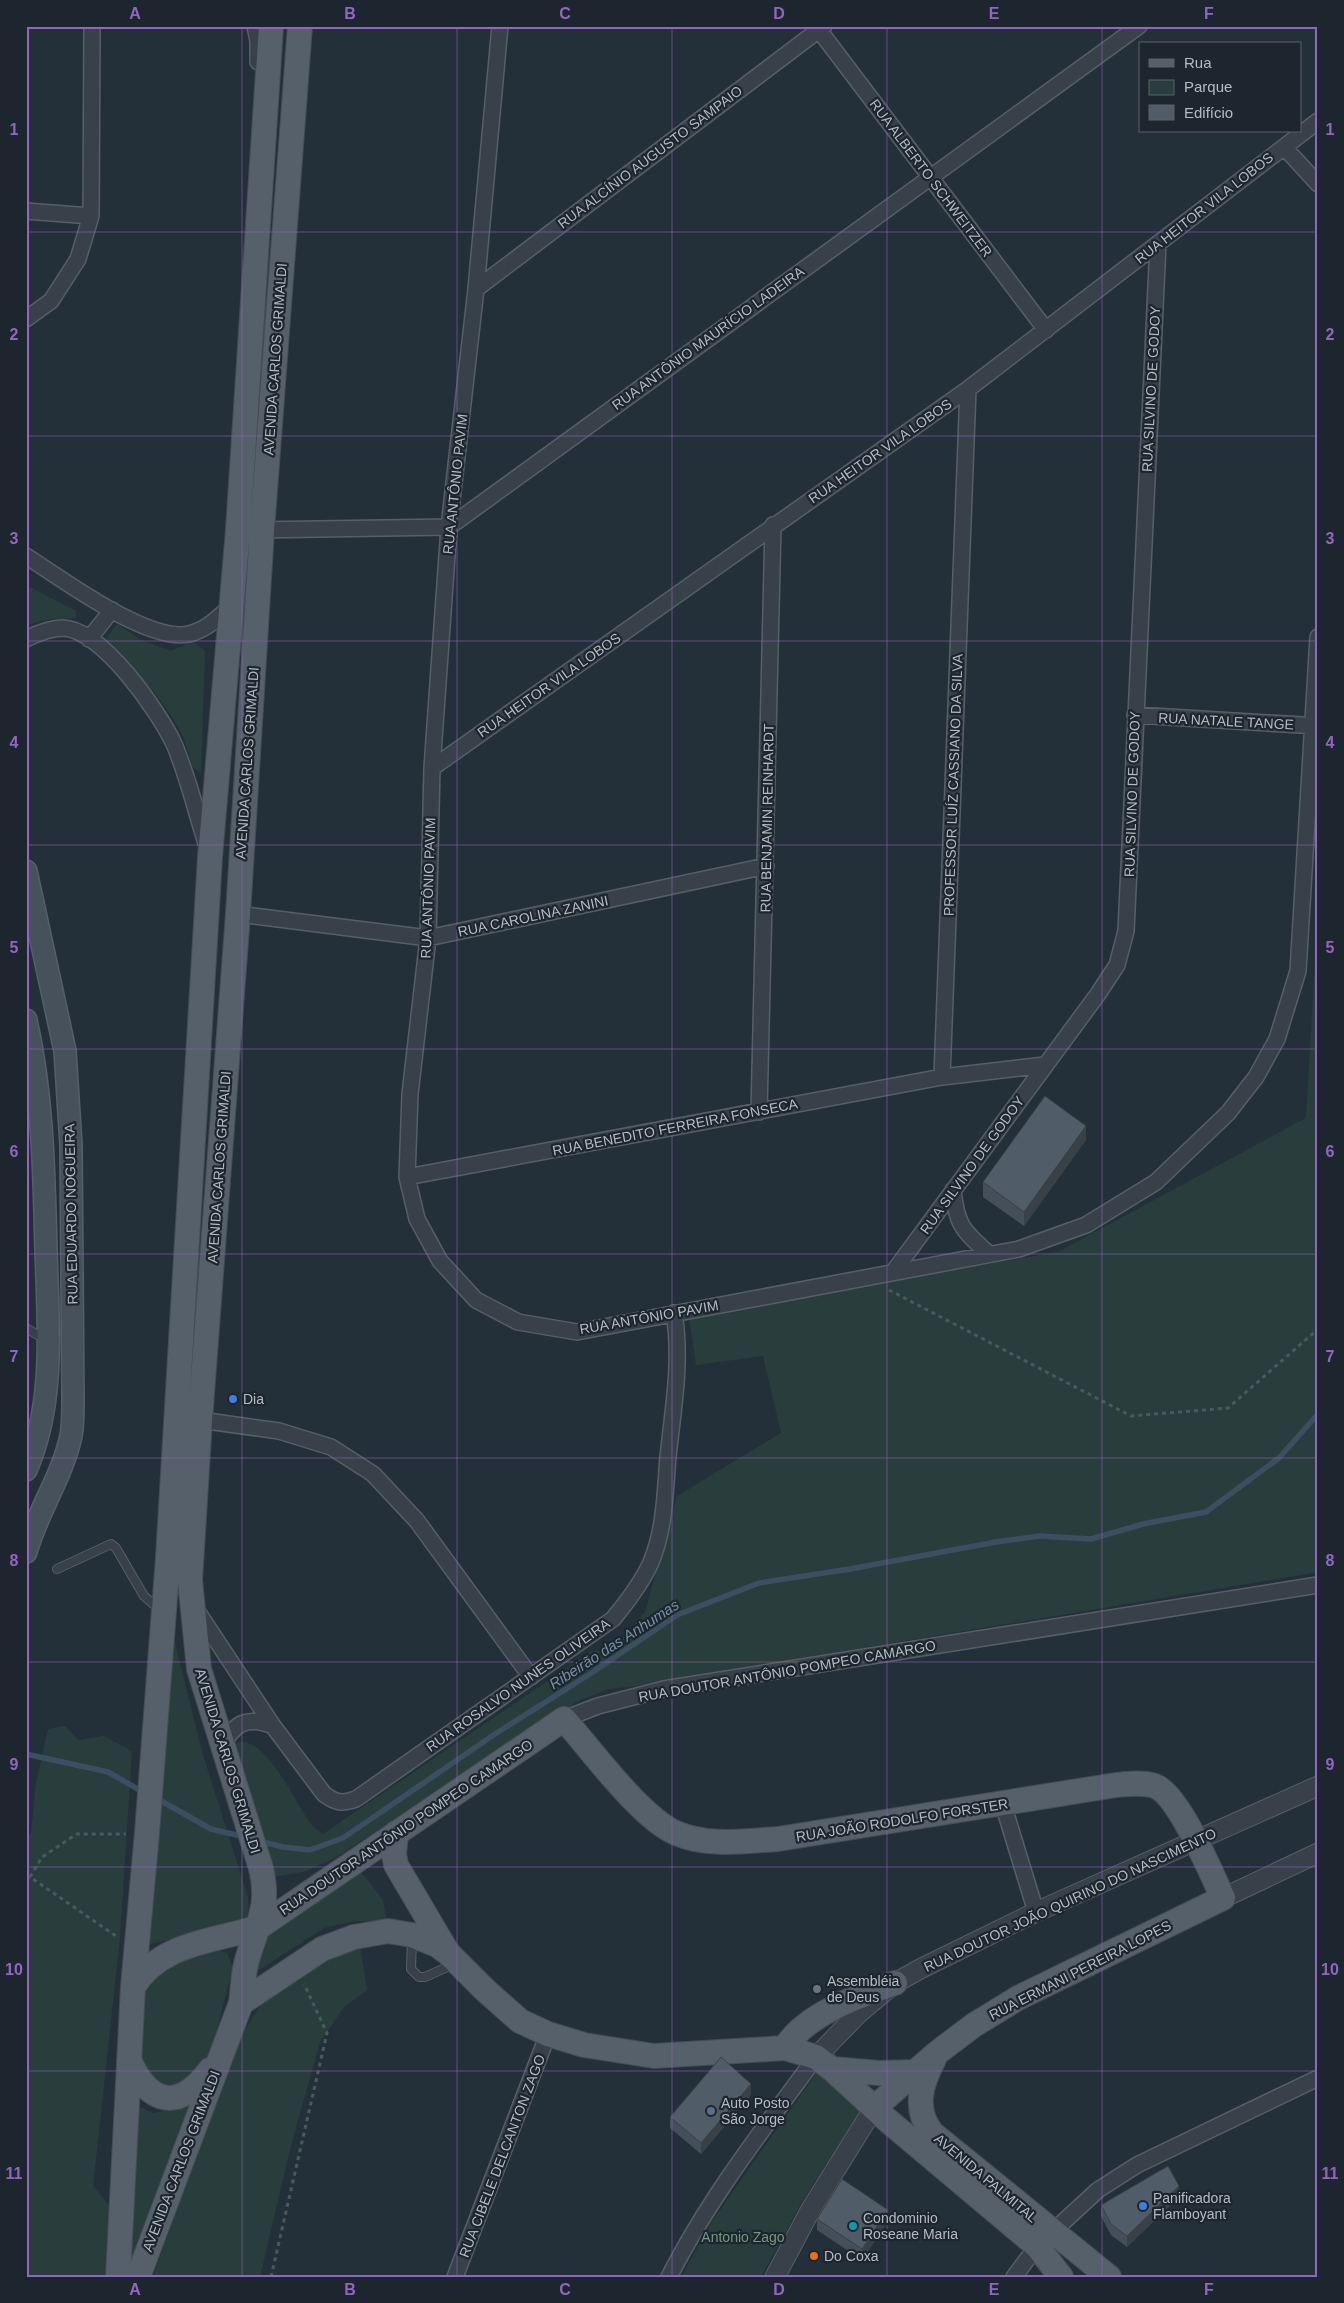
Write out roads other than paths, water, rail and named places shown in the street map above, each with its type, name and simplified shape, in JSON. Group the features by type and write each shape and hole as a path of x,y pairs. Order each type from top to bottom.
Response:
{"main road":[{"name":"AVENIDA CARLOS GRIMALDI","path":"118,2277 136,1941 147,1837 164,1614 210,858 238,530 271,26"},
{"name":"AVENIDA CARLOS GRIMALDI","path":"138,2277 240,2003 247,1961 259,1927 265,1900 260,1864 245,1822 199,1669 190,1580 200,1420 238,914 262,530 300,26"},
{"name":"RUA EDUARDO NOGUEIRA","path":"26,871 65,1051 71,1145 74,1401 71,1436 57,1477 37,1519 26,1552"},
{"name":"RUA EDUARDO NOGUEIRA","path":"26,1020 35,1061 41,1122 48,1341 41,1429 26,1470"},
{"name":"RUA JOÃO RODOLFO FORSTER","path":"564,1720 653,1818 676,1833 702,1840 728,1842 778,1839 1003,1804 1116,1784 1154,1785 1166,1792 1196,1840 1223,1898"},
{"name":"RUA DOUTOR ANTÔNIO POMPEO CAMARGO","path":"133,1987 152,1964 176,1950 228,1938 259,1927 564,1720"},
{"path":"396,1833 394,1854 396,1865 453,1958"},
{"name":"RUA ERMANI PEREIRA LOPES","path":"874,2108 937,2052 974,2024 1018,1998 1223,1898"},
{"path":"240,2003 322,1949 354,1937 388,1931 412,1935 437,1945 520,2021 548,2034 584,2045 654,2056 785,2048 824,2063 879,2073 914,2072"},
{"path":"785,2048 801,2027 843,2005 895,1983"},
{"name":"AVENIDA PALMITAL","path":"937,2052 923,2081 920,2094 922,2117 926,2125 932,2133 1044,2239 1061,2277"},
{"path":"129,2060 148,2090 158,2097 169,2098 193,2091 220,2059"},
{"name":"AVENIDA PALMITAL","path":"824,2063 874,2108 1044,2239 1109,2277"}],"street":[{"path":"26,319 51,301 78,259 91,216 92,26"},
{"path":"255,26 258,41 259,96 265,128"},
{"name":"RUA ANTÔNIO PAVIM","path":"500,26 476,289 449,527 432,768 428,938 410,1094 407,1177 417,1219 440,1261 476,1300 518,1322 578,1332 894,1270 1019,1249 1086,1224 1156,1182 1228,1113 1256,1077 1277,1039 1298,971 1315,726 1318,637"},
{"name":"RUA ANTÔNIO MAURÍCIO LADEIRA","path":"449,527 1139,26"},
{"name":"RUA ALCÍNIO AUGUSTO SAMPAIO","path":"476,289 819,28"},
{"name":"RUA ALBERTO SCHWEITZER","path":"819,28 1046,330"},
{"name":"RUA HEITOR VILA LOBOS","path":"432,768 773,525 968,389 1318,121"},
{"path":"1284,147 1318,184"},
{"path":"26,211 91,216"},
{"name":"RUA SILVINO DE GODOY","path":"894,1270 1098,994 1117,965 1126,931 1158,244"},
{"name":"PROFESSOR LUÍZ CASSIANO DA SILVA","path":"942,1077 968,389"},
{"name":"RUA BENJAMIN REINHARDT","path":"760,1112 773,525"},
{"path":"238,530 449,527"},
{"path":"26,556 112,610 153,630 172,635 190,634 212,624 230,607"},
{"path":"89,639 112,610"},
{"path":"26,639 62,628 76,631 111,656 151,703 175,746 210,858"},
{"name":"RUA NATALE TANGE","path":"1135,716 1315,726"},
{"name":"RUA CAROLINA ZANINI","path":"238,914 428,938 766,866"},
{"path":"942,1077 1045,1065"},
{"name":"RUA BENEDITO FERREIRA FONSECA","path":"407,1177 942,1077"},
{"path":"953,1190 956,1216 966,1233 989,1254"},
{"name":"RUA ROSALVO NUNES OLIVEIRA","path":"192,1604 273,1726 324,1794 335,1802 345,1803 356,1799 613,1619 633,1595 651,1563 661,1533 679,1340 674,1313"},
{"path":"200,1420 279,1431 330,1447 373,1474 417,1521 531,1677"},
{"name":"RUA DOUTOR ANTÔNIO POMPEO CAMARGO","path":"564,1720 598,1706 664,1689 1318,1585"},
{"path":"222,1747 228,1736 246,1722 259,1720 273,1726"},
{"name":"RUA DOUTOR JOÃO QUIRINO DO NASCIMENTO","path":"824,2063 860,2013 895,1983 1036,1912 1318,1786"},
{"path":"1003,1804 1036,1912"},
{"name":"RUA ERMANI PEREIRA LOPES","path":"1223,1898 1318,1853"},
{"name":"RUA CIBELE DELCANTON ZAGO","path":"456,2277 548,2034"},
{"path":"669,2277 685,2246 712,2204 824,2063"},
{"path":"1014,2277 1044,2239 1098,2190 1137,2165 1318,2078"},
{"name":"RUA ERMANI PEREIRA LOPES","path":"775,2277 811,2209 874,2108"}],"lane":[{"path":"26,1328 48,1341"},
{"path":"57,1569 111,1544 116,1548 144,1596 164,1614"},
{"path":"412,1935 411,1969 419,1977 425,1977 453,1958"}],"waterway":[{"name":"Ribeirão das Anhumas","path":"259,1841 283,1847 310,1850 343,1838 498,1732 590,1674 677,1615 759,1583 1040,1536 1091,1539 1143,1524 1206,1512 1279,1458 1318,1414"},
{"name":"Ribeirão das Anhumas","path":"26,1754 108,1772 143,1792"},
{"name":"Ribeirão das Anhumas","path":"156,1798 211,1829 245,1837"}],"place":[{"name":"Dia","path":"233,1399"},
{"name":"Assembléia de Deus","path":"817,1989"},
{"name":"Auto Posto São Jorge","path":"711,2111"},
{"name":"Panificadora Flamboyant","path":"1143,2206"},
{"name":"Condominio Roseane Maria","path":"853,2226"},
{"name":"Do Coxa","path":"814,2256"}],"park label":[{"name":"Antonio Zago","path":"743,2237"}]}
